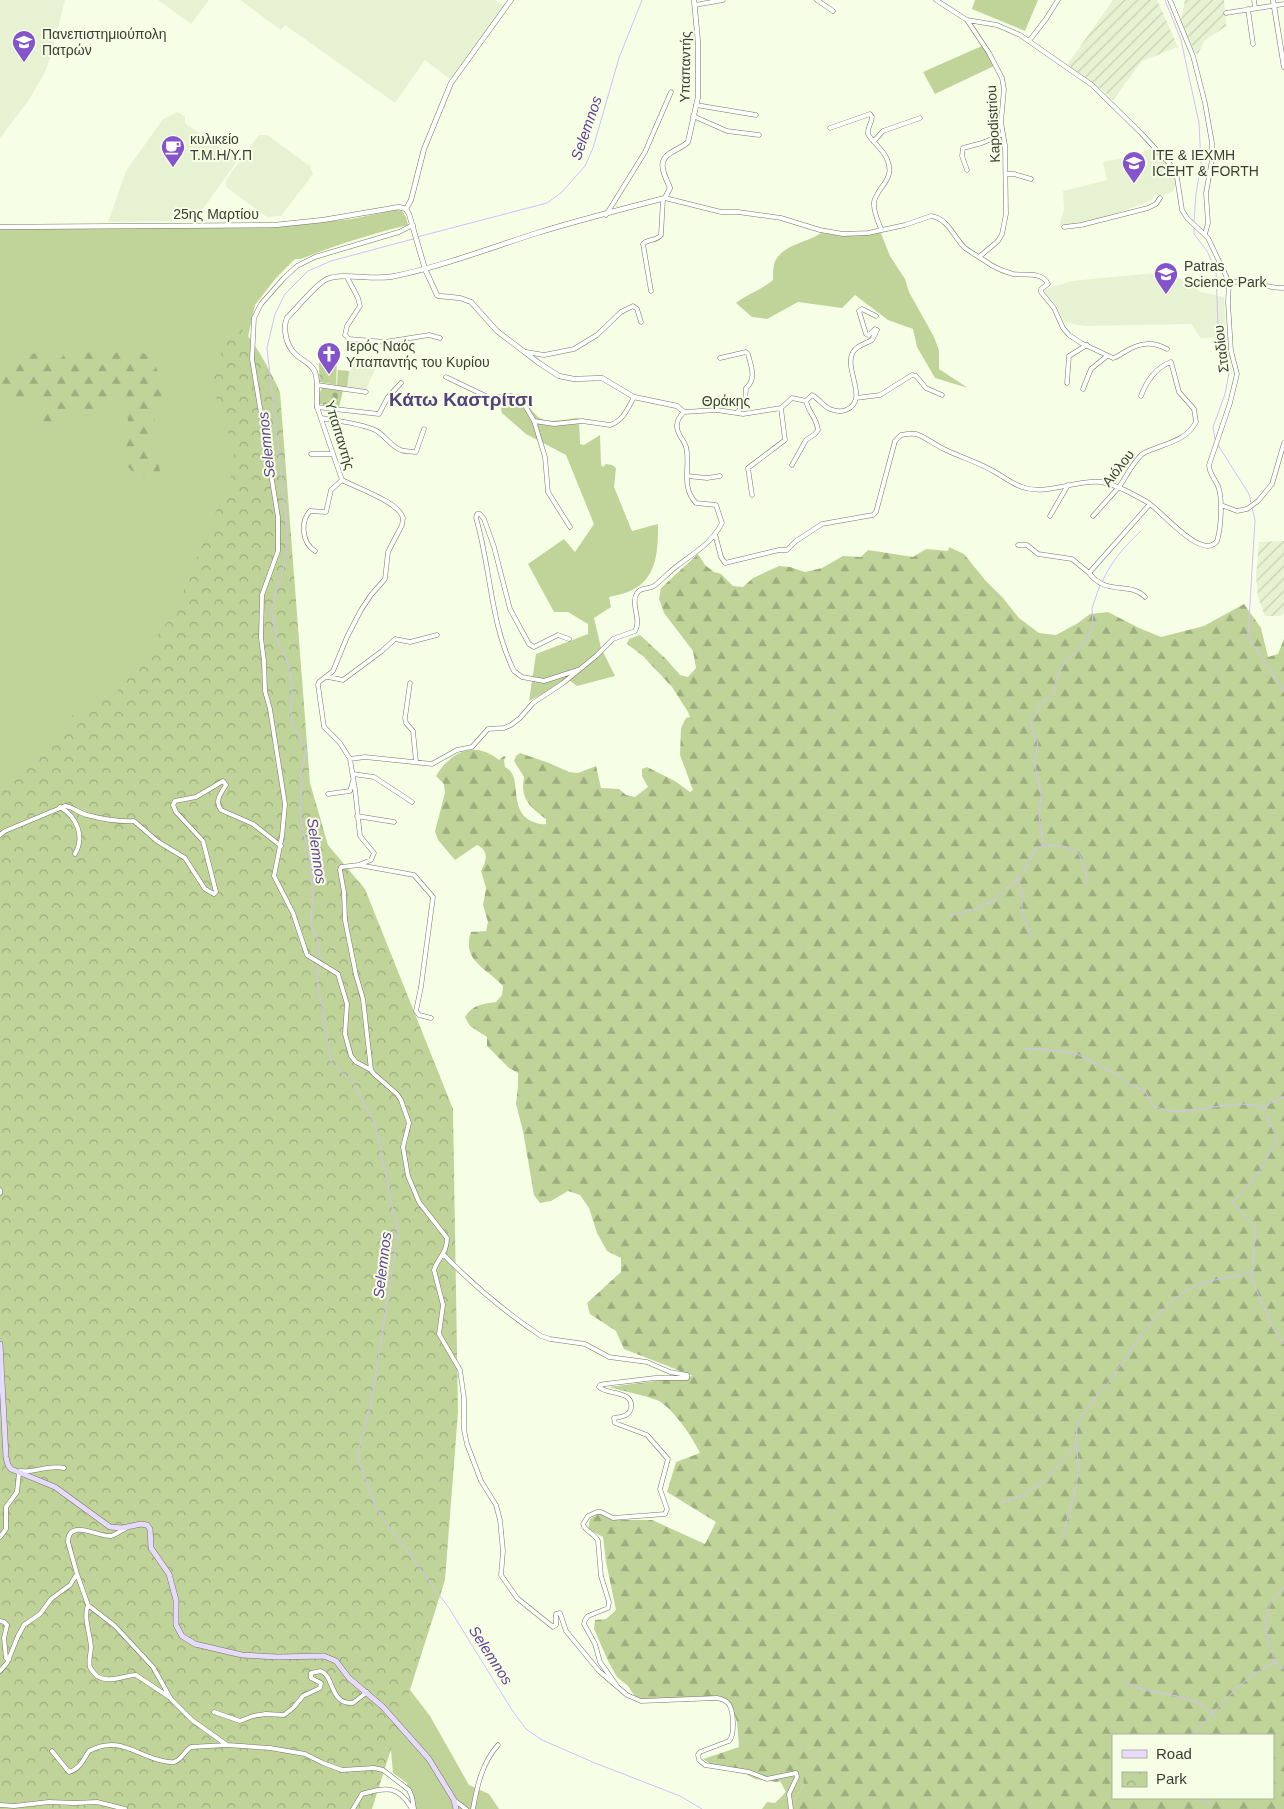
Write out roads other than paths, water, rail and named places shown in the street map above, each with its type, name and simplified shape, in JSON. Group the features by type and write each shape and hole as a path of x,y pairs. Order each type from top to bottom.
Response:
{"main road":[{"path":"0,1344 6,1460 8,1465 17,1472 59,1490 106,1526 114,1528 144,1524 150,1529 151,1548 168,1574 175,1595 176,1625 182,1636 189,1641 205,1647 242,1655 278,1658 328,1657 338,1663 349,1678 383,1707 429,1759 454,1800 456,1809"}],"street":[{"path":"350,759 365,757 428,764 436,763 458,750 472,747 488,729 504,728 511,725 533,703 563,684 613,639 636,630 638,622 635,596 638,592 643,588 654,586 678,565 706,545 722,523 717,507 714,504 695,502 689,490 686,476 686,448 676,429 678,421 684,412 677,406 634,397 602,378 574,379 559,376 497,331 472,302 460,298 442,297 437,294 425,268 406,209 411,200 426,144 451,83 511,0"},
{"path":"695,2 723,0"},
{"path":"817,0 833,11"},
{"name":"Σταδίου","path":"715,534 721,557 725,563 774,551 787,550 796,541 826,523 873,515 876,512 895,441 901,434 908,433 919,435 947,450 991,469 1021,487 1038,490 1100,482 1118,487 1150,504 1186,536 1195,541 1212,546 1218,538 1221,505 1220,490 1209,469 1210,459 1230,403 1237,374 1231,351 1228,302 1229,282 1218,256 1205,234 1185,215 1181,208 1177,175 1173,167 1100,91 1030,41 997,25 967,20 936,0"},
{"path":"1030,41 1058,0"},
{"path":"1170,0 1193,56 1205,103 1212,143 1212,160 1206,193 1208,223 1205,234"},
{"path":"1254,0 1256,8"},
{"name":"Υπαπαντής","path":"358,865 369,861 374,851 360,838 350,759 345,749 326,731 322,724 318,686 333,671 347,637 362,610 386,576 388,552 403,520 401,512 380,498 342,480 317,407 317,385 314,370 295,355 290,348 284,323 324,280 330,278 370,279 394,277 538,233 606,215 627,207 664,199 670,188 662,168 663,160 667,155 688,142 696,105 698,42 695,2"},
{"path":"1274,2 1284,67"},
{"path":"1226,13 1256,8 1274,2 1284,4"},
{"path":"1248,9 1253,44"},
{"name":"Kapodistriou","path":"967,20 989,53 1002,78 1004,89 1001,122 1007,208 1002,234 996,244 985,250 979,257"},
{"path":"606,215 645,152 671,92"},
{"path":"696,105 756,115"},
{"path":"830,128 870,114 872,120 867,129 868,134 885,153 889,168 887,181 874,203 874,209 881,229"},
{"path":"693,116 727,131 759,136"},
{"path":"874,141 883,131 920,118"},
{"path":"967,170 962,156 963,148 982,143 1003,134"},
{"path":"1006,174 1014,174 1031,179"},
{"path":"1064,227 1081,225 1148,208 1156,204 1160,198"},
{"path":"651,291 643,244 659,238 661,235 664,199 721,212 738,212 781,218 830,232 854,234 905,225 932,216 936,217 950,229 964,247 993,266 1009,273 1038,275 1044,278 1048,284 1040,290 1056,311 1063,328 1072,337 1107,356 1116,358 1132,348 1149,343 1168,349"},
{"name":"25ης Μαρτίου","path":"0,227 275,225 323,220 394,207 406,209"},
{"path":"372,1070 356,1062 351,1056 345,1034 347,1004 338,974 307,955 274,871 281,846 285,820 284,794 270,709 265,691 261,638 262,595 278,551 278,517 252,358 254,318 261,304 297,266 315,257 413,226"},
{"path":"347,277 360,306 347,326 345,335 349,340 384,342 429,335 440,338"},
{"path":"1229,282 1256,282 1273,288 1284,288"},
{"path":"526,352 544,356 574,350 597,335 621,312 633,306 637,309 641,322"},
{"path":"792,465 806,440 818,431 816,419 808,409 806,401 812,395 828,408 842,411 852,406 856,398 851,356 859,346 872,340 877,330 875,329 866,334 859,311 862,309 876,316"},
{"path":"1067,383 1068,356 1087,345"},
{"path":"720,358 746,352 748,354 753,378 746,388 744,405 737,413"},
{"path":"1082,389 1092,369 1107,356"},
{"name":"Αιόλου","path":"1093,516 1118,487 1142,454 1169,444 1190,430 1196,422 1194,409 1179,392 1171,362 1165,364 1153,374 1141,396"},
{"path":"856,398 880,395 912,375 916,376 926,388 942,396"},
{"path":"446,377 490,398 512,396 524,404 534,421 546,457 548,492 570,527"},
{"path":"317,407 379,414 388,396 401,383"},
{"path":"317,385 366,392"},
{"path":"534,421 554,424 582,421 610,424 620,420 634,397"},
{"name":"Θράκης","path":"684,412 715,410 746,414 781,408 792,398 806,401"},
{"path":"752,495 748,468 785,440 781,408"},
{"path":"321,418 374,430 401,450 416,452 424,429"},
{"path":"1221,505 1236,511 1250,507 1272,484 1284,443"},
{"path":"310,454 333,454"},
{"path":"686,476 707,478 720,476"},
{"path":"315,551 310,547 304,533 306,515 310,511 326,512 331,490 342,480"},
{"path":"1050,516 1068,485"},
{"path":"1089,573 1150,504"},
{"path":"569,639 558,635 534,647 530,644 510,609 494,547 484,519 480,514 477,514 476,518 483,541 493,609 514,671 522,677 548,681 567,672 579,670"},
{"path":"1018,546 1027,545 1038,554 1072,558 1096,581 1108,587 1137,591 1145,597"},
{"path":"328,677 343,680 395,639 410,642 437,635"},
{"path":"410,683 405,718 413,731 416,762"},
{"path":"328,794 350,791 353,776 374,777 412,802"},
{"path":"0,835 60,807 69,806 85,815 137,822 157,841 185,858 202,885 212,894 216,892 203,841 176,812 173,805 175,801 196,797 220,782 225,782 226,785 219,795 219,808 252,824 281,846"},
{"path":"60,807 72,816 78,826 79,843 75,854"},
{"path":"356,816 394,822"},
{"path":"431,1018 419,1015 416,1011 434,898 415,875 358,865 343,866 340,870 344,892 345,920 363,999 372,1070 401,1100 409,1123 403,1147 405,1167 419,1202 447,1238 444,1255 436,1264 434,1270 443,1305 439,1334 459,1368 464,1398 464,1430 467,1444 481,1481 498,1511 503,1551 502,1578 516,1598 553,1627 556,1625 556,1614 560,1613 566,1631 591,1663 606,1679 632,1699 641,1701 717,1698 728,1702 731,1708 732,1738 700,1752 698,1755 699,1760 706,1765 749,1772 767,1779 796,1773 797,1777 789,1798 791,1809"},
{"path":"444,1255 483,1294 541,1336 585,1344 609,1357 647,1362 688,1377 623,1381 600,1385 599,1387 602,1390 627,1397 631,1406 630,1411 624,1416 614,1418 614,1422 644,1434 660,1449 668,1460 660,1489 667,1509 665,1514 613,1518 600,1511 588,1516 583,1524 584,1528 595,1536 598,1541 601,1576 609,1602 606,1610 588,1616 584,1624 596,1644 598,1659 602,1667 622,1691"},
{"path":"0,1537 6,1529 6,1507 17,1492 17,1472 28,1472 56,1466 64,1468"},
{"path":"127,1527 111,1536 81,1529 73,1531 68,1540 88,1605 115,1626 153,1667 171,1699"},
{"path":"0,1671 9,1660 24,1625 40,1614 50,1601 70,1584 77,1574"},
{"path":"88,1605 85,1614 90,1634 90,1667 94,1673 106,1678 123,1678 136,1675 171,1699 192,1720 227,1745"},
{"path":"0,1621 7,1625 4,1643 6,1658 9,1660"},
{"path":"214,1712 240,1721 266,1714 284,1715 303,1696 320,1688 321,1683 311,1678 310,1675 311,1673 321,1671 326,1674 335,1694 344,1702 353,1703 367,1692"},
{"path":"52,1751 69,1772 75,1770 83,1762 89,1751 105,1745 129,1747 156,1759 170,1762 177,1761 186,1750 192,1747 227,1745 270,1748 305,1754 342,1770 381,1769 409,1790 413,1809"},
{"path":"473,1809 478,1781 489,1756 498,1745"},
{"path":"353,1809 362,1794 392,1789 400,1793 413,1809"},
{"path":"454,1800 466,1809"},
{"path":"0,1805 97,1802 125,1809"}],"waterway":[{"name":"Selemnos","path":"417,237 547,203 562,192 585,166 593,148 619,58 642,0"},
{"path":"1165,0 1181,40 1199,123 1201,164 1194,222"},
{"path":"1194,226 1194,234 1207,251 1216,271 1218,326 1229,373 1225,394 1213,427 1215,440"},
{"name":"Selemnos","path":"320,961 319,943 311,925 313,894 309,855 301,822 301,773 306,750 291,722 292,686 289,665 278,642 271,609 281,578 287,550 286,519 267,348 275,314 285,294 308,271 331,261 413,239"},
{"path":"1218,445 1249,494 1255,520 1248,637 1284,691"},
{"path":"1102,582 1119,554 1141,531"},
{"path":"1044,846 1039,817 1041,793 1034,762 1038,742 1033,733 1031,723 1041,704 1054,693 1057,677 1064,663 1087,639 1093,627 1092,608 1100,585"},
{"path":"950,915 974,910 994,900 1025,871 1035,849 1044,846 1061,845 1079,854 1086,870 1087,885"},
{"path":"1018,878 1022,894 1022,911 1031,938"},
{"name":"Selemnos","path":"319,965 317,977 331,1062 355,1085 376,1127 398,1234 371,1403 357,1456 377,1510 449,1608 512,1710 526,1729 542,1740 680,1796 702,1809"},
{"path":"1026,1048 1075,1053 1118,1075 1130,1085 1144,1090 1153,1106 1164,1109 1184,1111 1233,1104 1262,1107"},
{"path":"1284,1097 1263,1107 1277,1139 1258,1173 1232,1202 1255,1227 1252,1280 1274,1330 1284,1344"},
{"path":"1062,1537 1078,1474 1076,1435 1081,1417 1164,1308 1187,1290 1202,1283 1252,1272"},
{"path":"1001,1503 1021,1496 1044,1482 1076,1445"},
{"path":"1284,1587 1274,1598 1265,1617 1267,1636 1273,1657 1284,1669"},
{"path":"1192,1734 1244,1682 1276,1662"},
{"path":"1124,1682 1144,1690 1195,1701 1214,1714"},
{"path":"1201,1799 1209,1806"}],"place":[{"name":"Πανεπιστημιούπολη Πατρών","path":"24,63"},
{"name":"κυλικείο Τ.M.Η/Υ.Π","path":"173,168"},
{"name":"ΙΤΕ & ΙΕΧΜΗ ICEHT & FORTH","path":"1134,184"},
{"name":"Patras Science Park","path":"1166,295"},
{"name":"Ιερός Ναός Υπαπαντής του Κυρίου","path":"329,375"}],"district":[{"name":"Κάτω Καστρίτσι","path":"461,399"}]}
